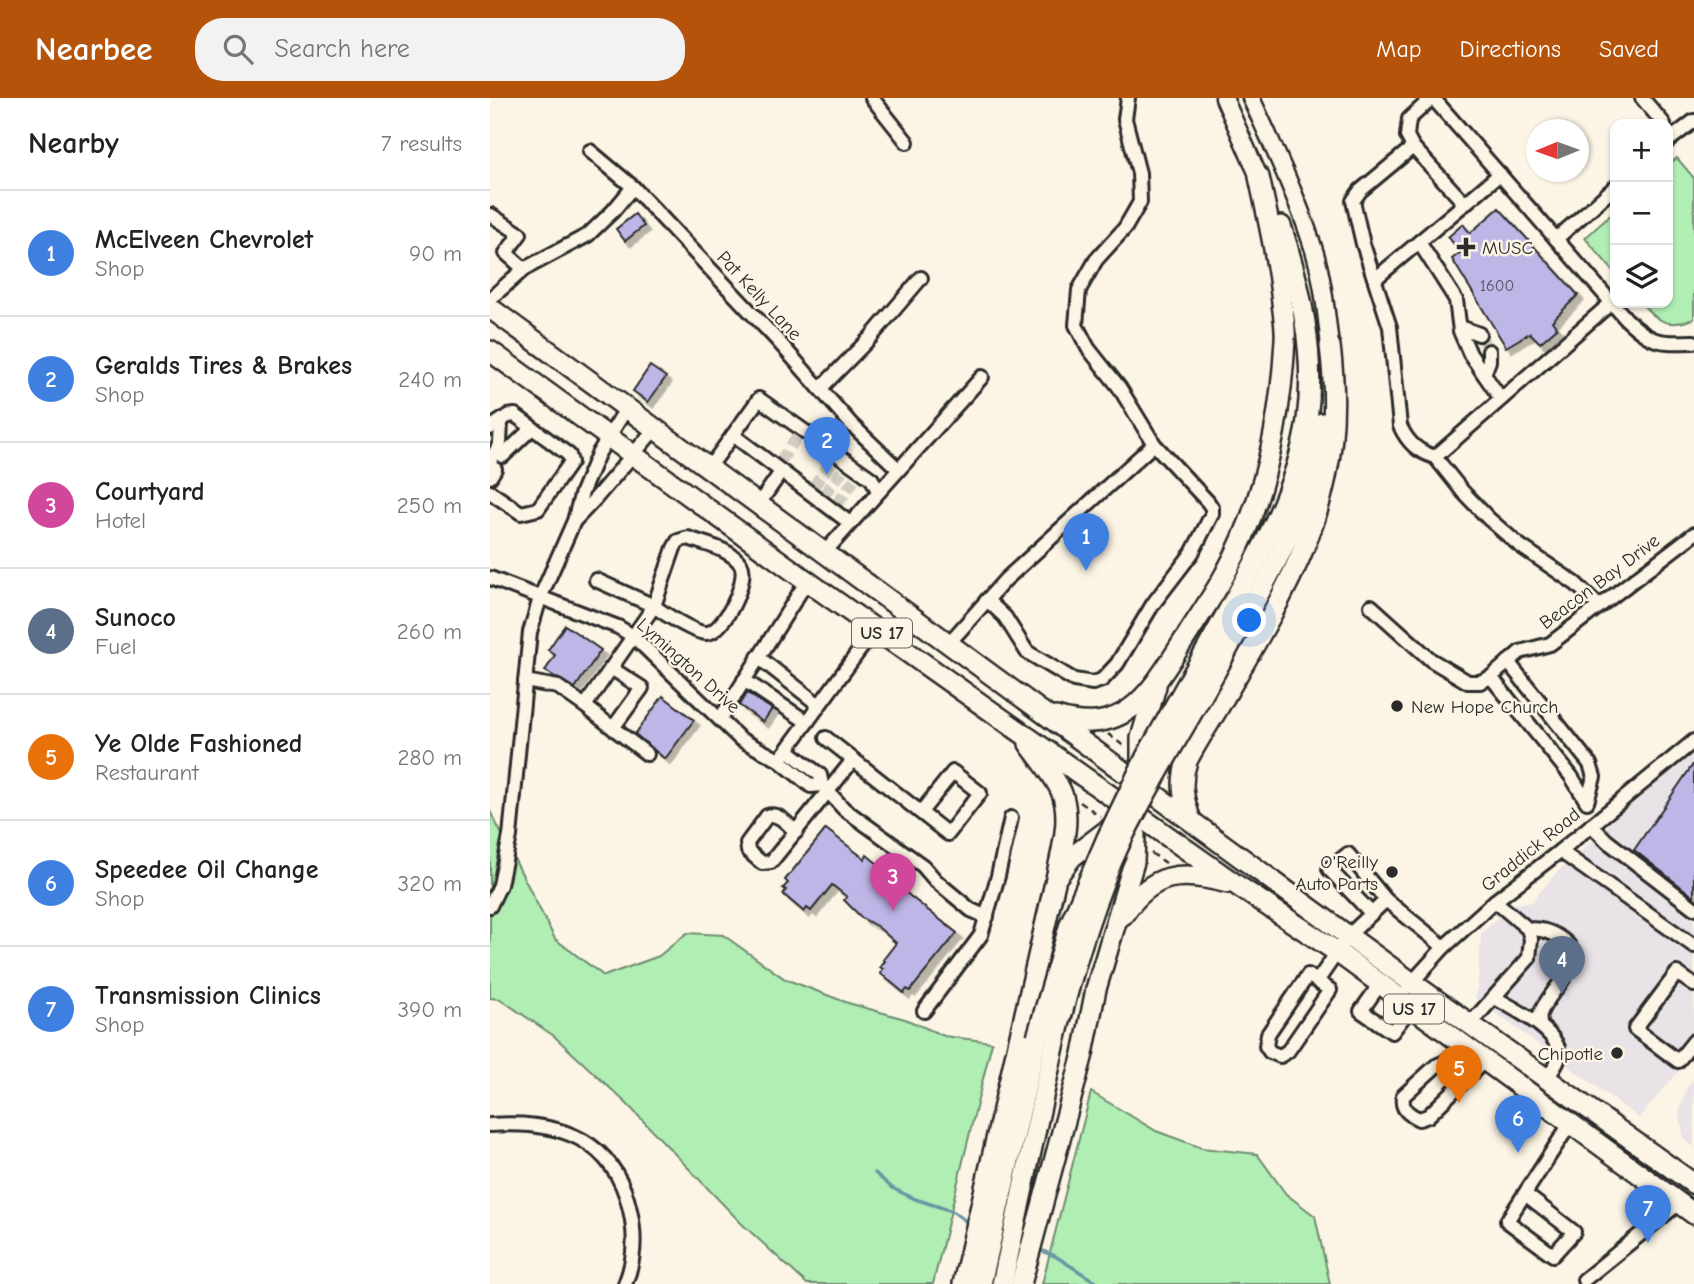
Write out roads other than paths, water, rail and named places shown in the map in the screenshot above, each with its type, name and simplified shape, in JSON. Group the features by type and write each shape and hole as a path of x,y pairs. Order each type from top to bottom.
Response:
{"highway":[{"path":"981,1284 1046,1040 1065,997 1087,927 1120,843 1220,645 1273,527 1298,460 1307,420 1309,367 1304,315 1295,271 1281,226 1259,177"},
{"path":"1045,713 1072,722 1089,723 1115,719 1128,710 1157,681 1225,575 1253,510 1272,444 1286,335 1278,264 1259,177"},
{"name":"US 17","path":"490,309 1411,982 1694,1184"},
{"path":"1220,645 1270,576 1306,498 1320,442 1330,346"},
{"path":"1142,784 1178,760 1208,727 1280,600 1306,546 1317,517 1328,471 1335,416 1330,346"},
{"name":"US 17","path":"490,351 807,581 1337,953 1686,1208"},
{"path":"1056,878 1072,857 1105,833 1131,809 1142,784 1140,738 1157,681"},
{"path":"963,1284 1064,838 1064,801 1061,791 1020,732"},
{"path":"1191,820 1184,802 1182,786 1187,761 1195,744"},
{"path":"1021,1284 1083,1054 1096,989 1136,850 1131,809"},
{"path":"1116,924 1133,901 1161,879 1190,876 1238,886"},
{"path":"1002,1284 1046,1040"}],"main road":[{"path":"1224,98 1259,177"},
{"path":"1251,98 1294,194 1313,246 1330,346"}],"street":[{"path":"872,98 907,142"},
{"path":"1465,204 1413,147 1407,136 1409,119 1432,98 1610,302"},
{"path":"1642,98 1660,119"},
{"path":"987,600 1004,617 1027,652 1083,683 1102,680 1109,675 1153,604 1196,545 1212,514 1208,502 1154,444 1119,387 1088,348 1076,325 1079,290 1096,260 1125,228 1140,202 1139,173 1125,119 1126,99"},
{"path":"1673,133 1694,121"},
{"path":"1413,147 1360,191 1353,201 1363,244 1390,327 1400,426 1405,437 1420,453 1435,457 1489,519 1519,545 1576,584 1599,606"},
{"name":"Pat Kelly Lane","path":"590,151 633,187 851,424 898,469"},
{"path":"1375,279 1500,174"},
{"path":"490,299 524,269 588,234 613,211 633,187"},
{"path":"1556,239 1610,191"},
{"path":"490,215 520,234 506,253 524,269"},
{"path":"1419,242 1456,300 1464,342 1501,399"},
{"path":"820,389 870,338 920,278"},
{"path":"1435,457 1610,304"},
{"path":"1616,308 1643,336 1661,343 1694,342"},
{"path":"1460,327 1479,334"},
{"path":"1484,374 1489,362 1489,352"},
{"path":"824,553 982,377"},
{"path":"708,469 759,399 845,467 872,479 878,491"},
{"path":"490,906 500,885 510,836 530,632 540,598 574,521 582,492 608,437 626,409"},
{"path":"490,492 521,513 538,509 571,462 569,455 515,415 496,424 500,443 492,469"},
{"path":"503,456 532,428"},
{"path":"574,521 654,429"},
{"path":"733,435 822,498 850,523"},
{"path":"949,643 1014,572 1154,444"},
{"path":"758,505 776,464"},
{"name":"Beacon Bay Drive","path":"1491,677 1520,652 1550,644 1694,534"},
{"path":"585,706 654,606 674,548 683,539 715,547 734,558 741,567 743,581 734,603 716,629 702,633 654,606 596,580"},
{"name":"Lymington Drive","path":"490,578 618,627 632,636 740,738 783,755 811,786 824,788 844,809 923,866 936,881 971,910 987,917"},
{"path":"720,719 807,581"},
{"path":"1371,606 1431,660 1454,675 1468,682 1480,682 1491,677 1571,776 1587,802 1593,823 1607,841 1694,908"},
{"path":"783,755 875,629"},
{"path":"758,657 820,705"},
{"path":"1508,662 1590,764 1594,777 1587,802"},
{"path":"611,668 642,688 613,728"},
{"path":"744,680 807,722"},
{"path":"524,681 558,687 648,754"},
{"path":"826,738 853,760 921,813 948,834 980,793 953,772 921,813"},
{"name":"Graddick Road","path":"1380,984 1361,1012 1392,1032 1406,1003 1411,982 1444,947 1495,901 1694,741"},
{"path":"796,831 824,788 853,760"},
{"path":"924,1011 981,935 1011,818"},
{"path":"1560,850 1694,946"},
{"path":"1371,913 1329,869 1348,854 1386,900 1444,947"},
{"path":"1318,980 1349,935 1386,900"},
{"path":"1470,1024 1529,958 1531,939 1528,929 1495,901"},
{"path":"1528,929 1547,930 1567,943 1572,952 1571,965 1540,1014 1540,1025"},
{"path":"1694,985 1676,974 1635,1029 1678,1061 1694,1041"},
{"path":"1308,975 1318,980 1330,990 1288,1051 1280,1056 1274,1054 1266,1046 1268,1034 1308,975"},
{"path":"1495,998 1540,1025 1551,1036 1558,1048 1559,1059 1547,1079"},
{"path":"1464,1046 1436,1066 1403,1096 1402,1104 1408,1115 1419,1119 1428,1116 1484,1061"},
{"path":"490,1125 517,1123 542,1126 582,1139 601,1152 623,1183 635,1231 634,1254 625,1284"},
{"path":"1525,1194 1574,1232 1553,1255 1507,1221 1570,1124"},
{"path":"1584,1280 1686,1208"}],"waterway":[{"path":"875,1173 892,1188 952,1211 970,1224"},
{"path":"1037,1249 1055,1256 1099,1284"}],"tunnel":[{"path":"1479,334 1489,351"},
{"path":"780,462 798,435"},
{"path":"813,487 831,463"},
{"path":"824,495 842,471"},
{"path":"837,504 854,480"}],"place":[{"name":"MUSC","path":"1466,247"},
{"name":"Geralds Tires & Brakes","path":"827,475"},
{"name":"McElveen Chevrolet","path":"1086,571"},
{"name":"New Hope Church","path":"1397,706"},
{"name":"O'Reilly Auto Parts","path":"1392,872"},
{"name":"Courtyard","path":"893,911"},
{"name":"Sunoco","path":"1562,994"},
{"name":"Chipotle","path":"1617,1053"},
{"name":"Ye Olde Fashioned","path":"1459,1103"},
{"name":"Speedee Oil Change","path":"1518,1153"},
{"name":"Transmission Clinics","path":"1648,1243"}]}
